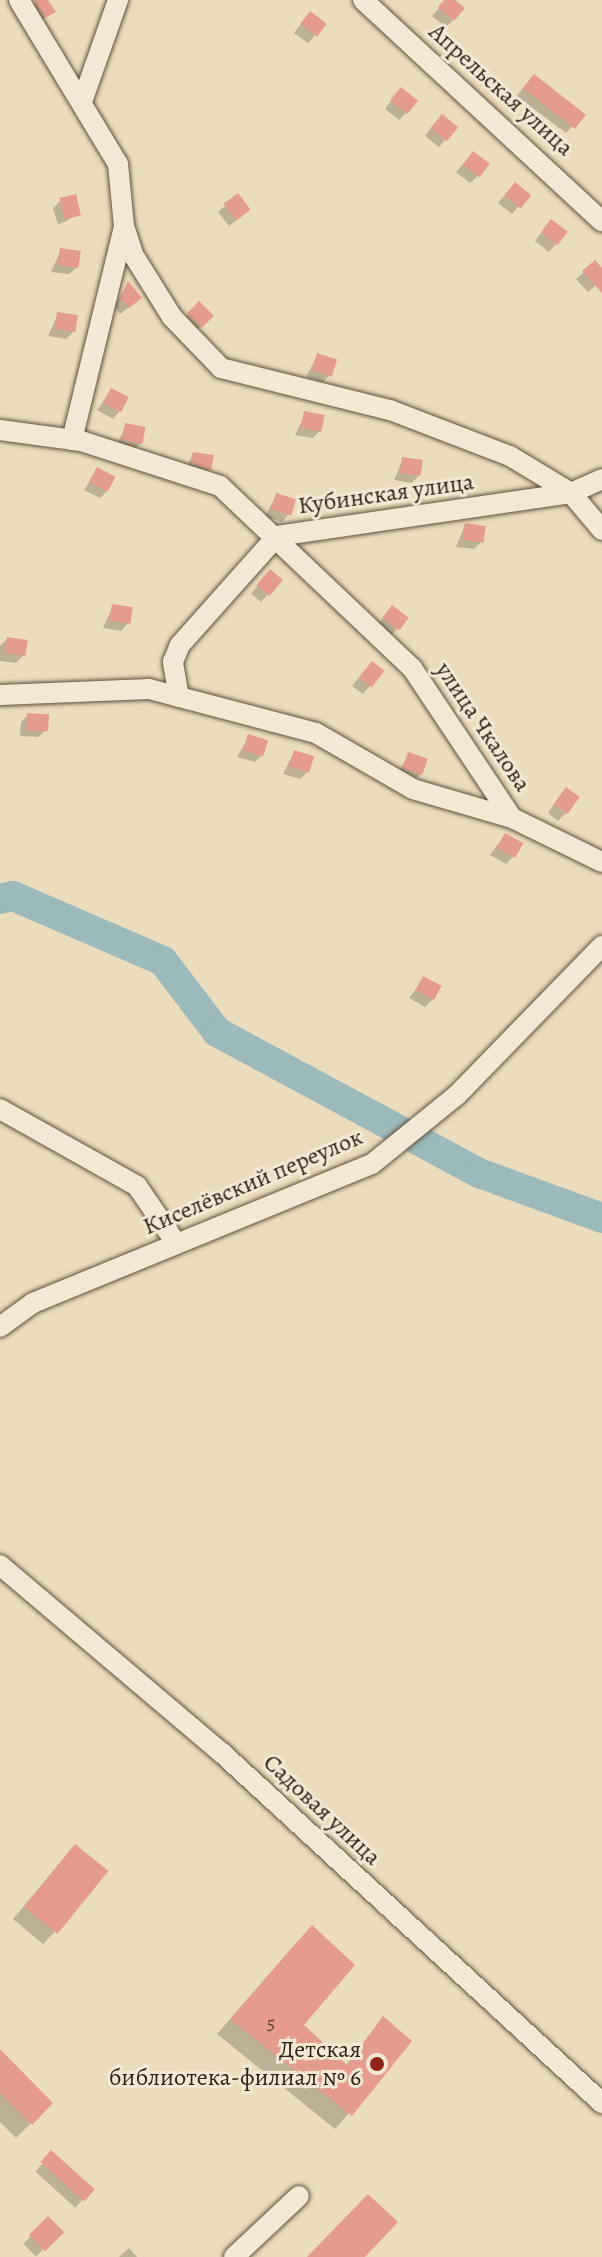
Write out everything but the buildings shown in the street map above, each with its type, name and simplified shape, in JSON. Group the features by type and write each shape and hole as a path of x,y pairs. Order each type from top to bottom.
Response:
{"street":[{"path":"19,0 83,99 118,164 124,226 134,256 172,317 221,368 390,410 510,456 571,493 602,530"},
{"path":"83,99 118,0"},
{"name":"Апрельская улица","path":"363,0 602,221"},
{"path":"72,440 124,226"},
{"name":"улица Чкалова","path":"0,430 72,440 220,486 277,536 412,668 512,818"},
{"name":"Кубинская улица","path":"179,697 173,662 180,645 277,536 571,493 602,479"},
{"name":"улица Чкалова","path":"0,695 149,689 316,733 413,789 512,818"},
{"path":"512,818 602,862"},
{"name":"Киселёвский переулок","path":"0,1327 33,1303 372,1164 457,1095 602,946"},
{"path":"0,1109 137,1186 176,1243"},
{"name":"Садовая улица","path":"0,1565 222,1753 602,2103"},
{"path":"234,2257 299,2196"}],"waterway":[{"path":"0,899 13,896 163,961 217,1032 479,1173 602,1218"}],"place":[{"name":"Детская библиотека-филиал № 6","path":"377,2064"}]}
